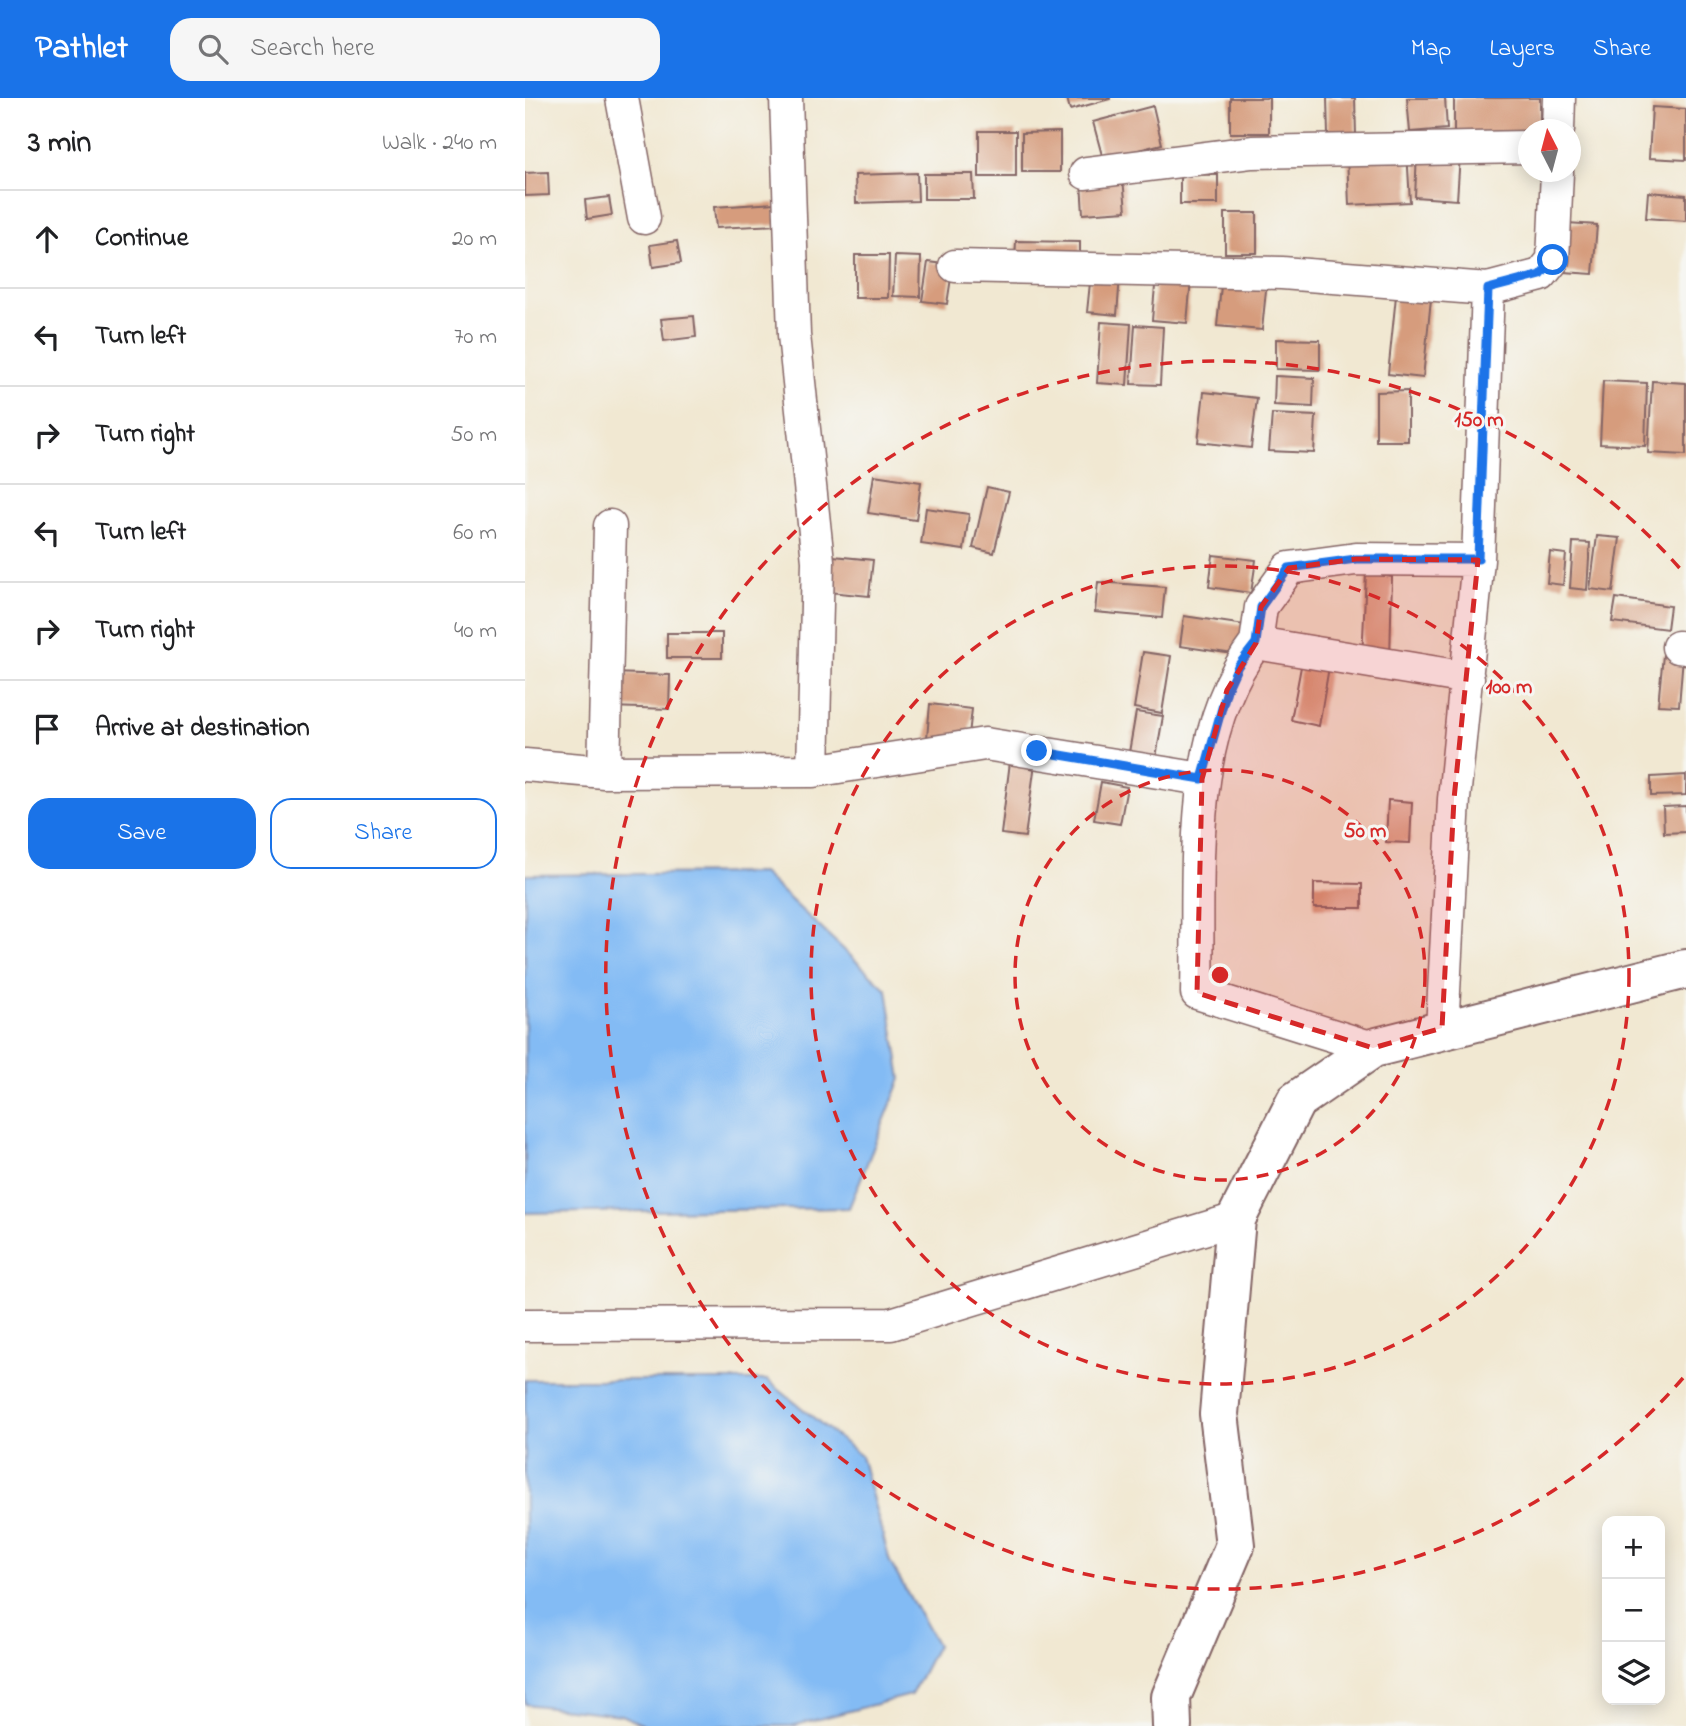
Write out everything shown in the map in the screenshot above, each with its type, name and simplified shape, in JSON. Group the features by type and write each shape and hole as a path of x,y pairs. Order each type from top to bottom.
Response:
{"street":[{"path":"622,98 644,218"},
{"path":"786,98 794,335 818,561 813,771"},
{"path":"1558,119 1559,98"},
{"path":"1086,173 1252,152 1518,147"},
{"path":"955,266 1283,273 1488,289 1541,275 1553,260 1557,182"},
{"path":"1442,1030 1454,799 1478,559 1488,289"},
{"path":"604,772 610,526"},
{"path":"1373,1048 1197,993 1202,779 1227,690 1238,666 1256,643 1261,607 1289,568 1356,559 1478,559"},
{"path":"1256,643 1468,678"},
{"path":"525,765 604,772 813,771 985,744 1202,779"},
{"path":"1172,1726 1171,1697 1235,1545 1219,1414 1236,1219 1296,1101 1373,1048 1686,969"},
{"path":"525,1325 891,1324 1236,1219"}],"highlighted area":[{"path":"1356,559 1478,560 1454,799 1442,1028 1373,1048 1197,993 1202,779 1227,690 1256,643 1261,607 1289,568"}],"water":[{"path":"762,873 887,990 901,1079 849,1208 525,1213 525,875"},
{"path":"525,1380 767,1380 861,1456 890,1562 937,1645 911,1695 792,1726 646,1726 621,1715 525,1704"}],"building":[{"path":"1067,98 1110,98 1110,99 1070,110"},
{"path":"1230,98 1269,98 1269,133 1230,133"},
{"path":"1327,98 1355,98 1356,135 1328,135"},
{"path":"1407,98 1445,98 1447,129 1410,132"},
{"path":"1454,98 1540,98 1540,119 1518,119 1518,134 1454,134"},
{"path":"1153,106 1162,144 1103,159 1093,122"},
{"path":"1652,107 1686,109 1686,160 1649,158"},
{"path":"979,131 1016,131 1016,177 979,177"},
{"path":"1060,132 1060,172 1022,172 1022,133"},
{"path":"1407,151 1410,202 1349,205 1347,154"},
{"path":"1417,152 1460,155 1457,200 1415,197"},
{"path":"548,172 549,195 525,196 525,173"},
{"path":"917,173 918,201 856,203 855,175"},
{"path":"924,174 973,174 974,199 924,199"},
{"path":"1180,174 1218,175 1218,204 1180,204"},
{"path":"1123,178 1126,211 1083,214 1081,182"},
{"path":"1648,192 1686,195 1686,221 1646,218"},
{"path":"609,197 612,215 587,219 585,200"},
{"path":"775,203 777,225 716,228 714,207"},
{"path":"1225,213 1257,213 1257,253 1225,253"},
{"path":"1567,223 1597,225 1593,274 1564,272"},
{"path":"677,241 681,263 653,267 650,245"},
{"path":"1016,241 1080,242 1080,263 1015,262"},
{"path":"855,255 889,255 888,298 855,298"},
{"path":"895,256 921,257 920,297 893,296"},
{"path":"928,262 953,265 947,304 922,301"},
{"path":"1091,273 1120,276 1117,315 1087,312"},
{"path":"1156,275 1191,279 1187,323 1152,320"},
{"path":"1222,276 1267,280 1262,330 1217,326"},
{"path":"1397,286 1432,289 1423,378 1388,374"},
{"path":"694,316 696,337 664,341 661,319"},
{"path":"1101,322 1131,324 1127,385 1097,383"},
{"path":"1135,325 1163,327 1160,385 1131,384"},
{"path":"1276,339 1320,340 1320,370 1276,369"},
{"path":"1275,376 1314,378 1313,407 1274,405"},
{"path":"1603,381 1647,383 1645,446 1600,444"},
{"path":"1652,381 1686,383 1686,455 1648,453"},
{"path":"1408,391 1408,441 1376,441 1376,392"},
{"path":"1204,392 1257,398 1251,448 1198,442"},
{"path":"1272,414 1316,416 1314,453 1269,451"},
{"path":"874,475 921,482 916,520 868,513"},
{"path":"987,487 1009,492 994,553 973,548"},
{"path":"926,508 969,514 964,550 921,544"},
{"path":"1597,536 1620,538 1613,592 1590,589"},
{"path":"1573,542 1590,543 1587,590 1570,588"},
{"path":"1550,552 1566,554 1563,585 1547,583"},
{"path":"823,555 873,560 869,596 819,591"},
{"path":"1213,555 1256,560 1251,593 1209,587"},
{"path":"1366,573 1392,577 1390,660 1362,659"},
{"path":"1098,582 1165,587 1162,618 1095,612"},
{"path":"1616,598 1670,606 1667,629 1612,622"},
{"path":"1184,616 1245,625 1240,655 1180,646"},
{"path":"667,633 722,633 722,658 667,658"},
{"path":"1143,652 1171,656 1162,713 1134,708"},
{"path":"1663,655 1683,656 1679,706 1658,705"},
{"path":"1303,656 1330,661 1319,726 1291,720"},
{"path":"612,673 670,675 669,709 611,707"},
{"path":"930,704 972,709 968,743 927,738"},
{"path":"1136,712 1163,716 1154,769 1127,764"},
{"path":"1011,754 1036,756 1025,837 1001,834"},
{"path":"1686,775 1686,795 1651,796 1651,777"},
{"path":"1101,782 1127,787 1120,824 1094,820"},
{"path":"1388,800 1412,802 1410,843 1386,842"},
{"path":"1686,806 1686,832 1664,833 1663,807"},
{"path":"1314,883 1362,884 1362,908 1314,908"}],"route":[{"path":"1037,751 1202,779 1227,690 1238,666 1256,643 1261,607 1289,568 1356,559 1478,559 1488,289 1541,275 1553,260"}]}
